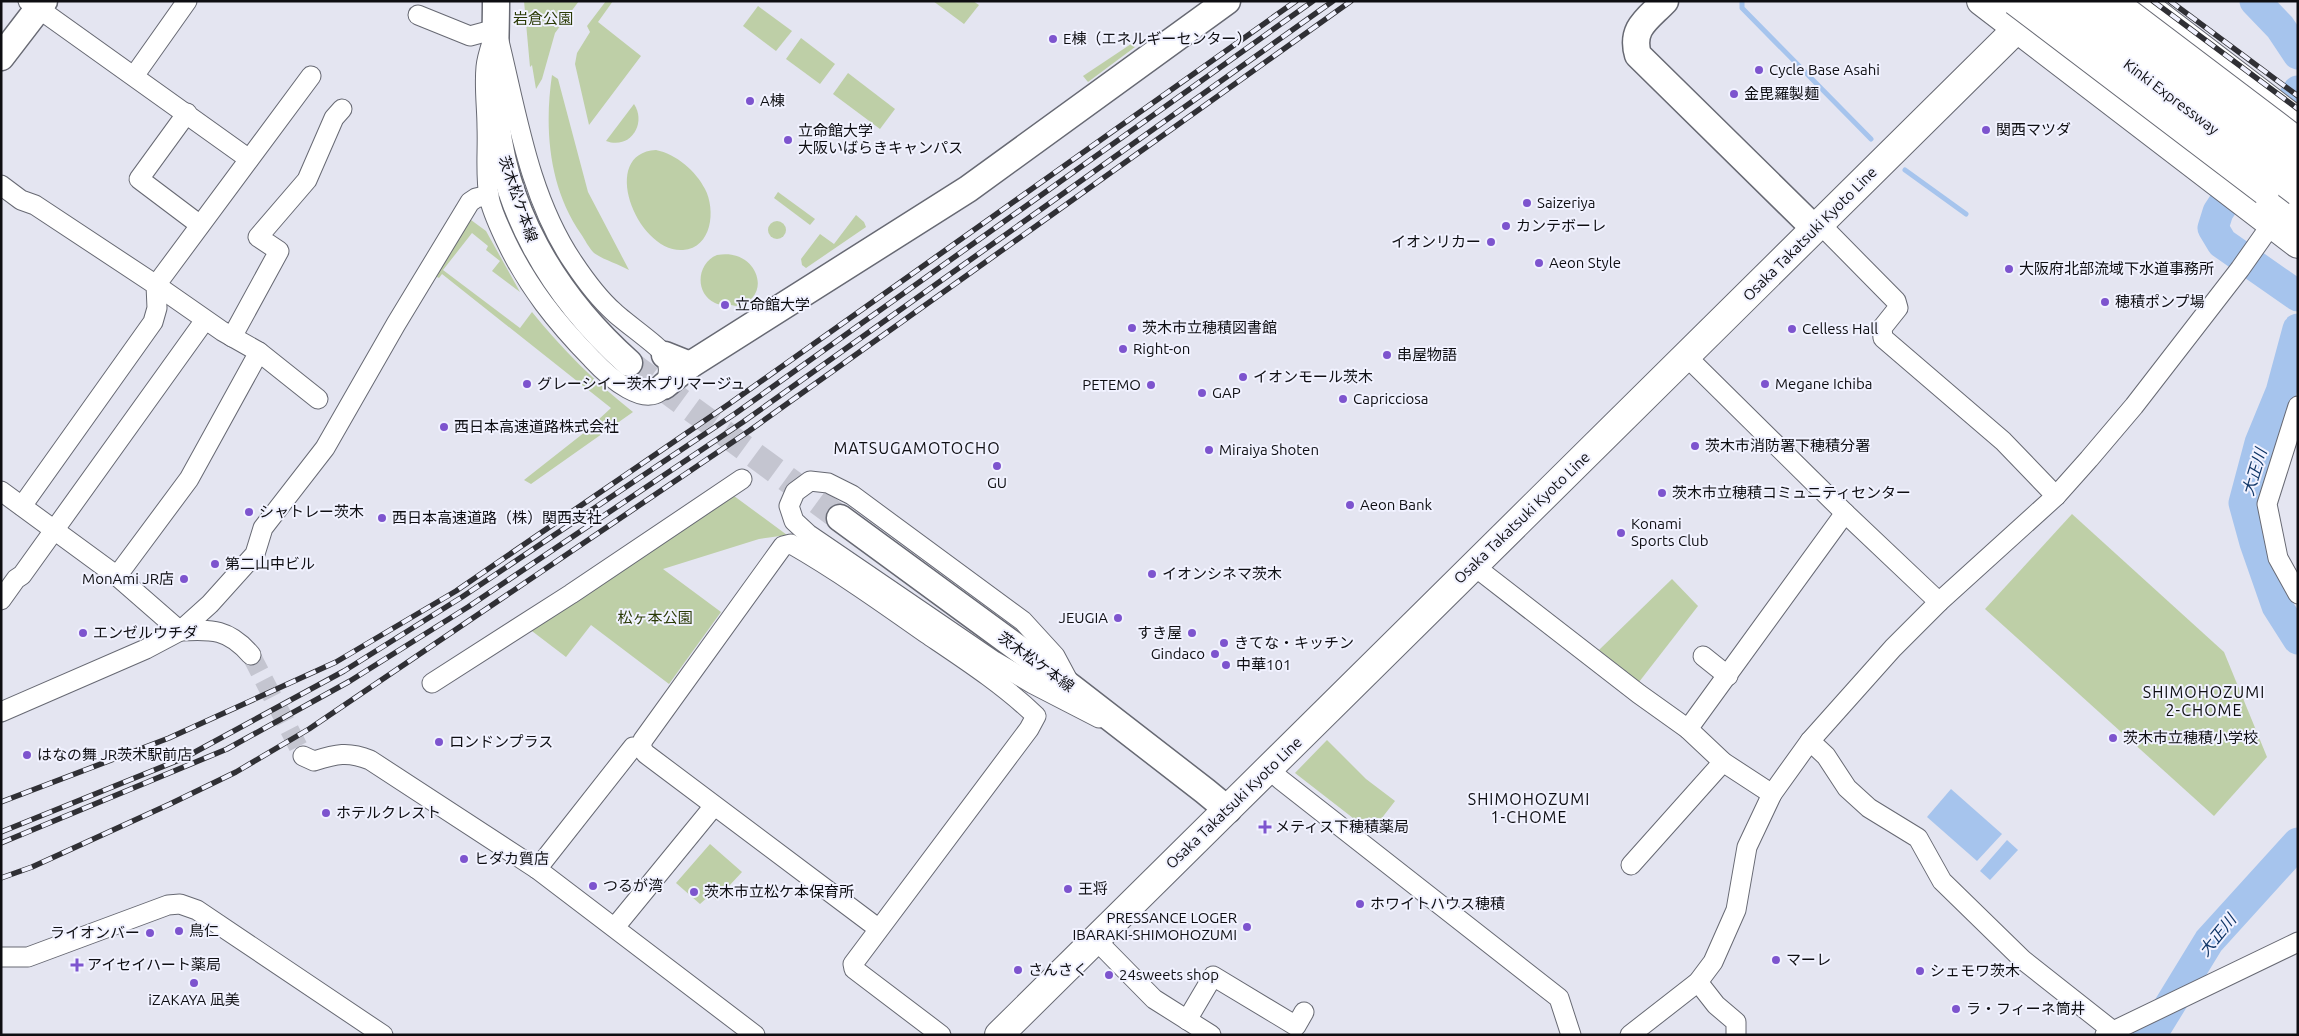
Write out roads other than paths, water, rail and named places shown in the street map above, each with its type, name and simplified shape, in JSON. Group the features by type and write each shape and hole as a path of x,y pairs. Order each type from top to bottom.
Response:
{"main road":[{"path":"1981,1 2168,143 2230,194 2298,244"},
{"path":"2015,1 2298,215"},
{"name":"Osaka Takatsuki Kyoto Line","path":"999,1035 1139,894 1228,810 2045,1"},
{"name":"Kinki Expressway","path":"2045,1 2298,192"},
{"name":"Kinki Expressway","path":"2080,1 2298,165"},
{"path":"2112,1 2298,142"},
{"path":"2140,1 2298,122"},
{"path":"2190,163 2250,84"}],"street":[{"path":"134,76 187,1"},
{"name":"茨木松ケ本線","path":"496,1 495,104 500,148 507,176 524,223 536,250 567,298 593,329 629,363"},
{"path":"496,29 486,66 488,195 495,218 534,293 566,332 596,363 631,392 638,395 652,394 690,365 968,190 1227,1"},
{"path":"1665,1 1639,28 1634,42 1638,55 1896,301 1898,308 1882,328 1882,338 2003,441 2056,496"},
{"path":"1,57 37,4 249,159"},
{"path":"418,15 470,36 496,29"},
{"path":"496,29 530,165 541,199 556,234 572,261 601,299 665,355 690,365"},
{"path":"22,506 152,322 157,308 156,285 311,76"},
{"path":"232,337 279,251 258,237 307,180 334,118 342,110"},
{"path":"187,113 139,179 200,225"},
{"path":"1,185 21,200 35,204 205,320 258,352 318,399"},
{"path":"1,712 146,649 180,631 210,604 255,554 263,528 325,448 396,324 470,202 476,198 488,195"},
{"path":"1630,1035 1698,982 1713,962 1736,910 1747,847 1772,794 1810,741 1893,648 1939,602 2056,496 2134,406 2240,269 2271,225"},
{"path":"1,600 16,579 22,575 205,320"},
{"path":"117,576 189,479 258,352"},
{"path":"664,386 668,370 665,355"},
{"path":"1686,356 1844,513 1939,602"},
{"path":"2298,406 2267,504 2278,558 2298,594"},
{"path":"432,682 571,594 742,479"},
{"path":"1072,688 1055,656 1023,621 852,495 828,483 810,481 795,492 789,506 794,521 808,534 994,661 1085,712 1125,729"},
{"path":"1,491 117,576 180,631 217,631 232,637 250,655"},
{"path":"1688,729 1844,513"},
{"name":"茨木松ケ本線","path":"840,518 1072,688 1228,810"},
{"path":"879,928 714,806 646,754 642,748 643,740 777,552 783,546 790,544 865,590 1025,705 1036,716 1029,729 853,964 854,969 941,1035"},
{"path":"1474,566 1639,694 1688,729 1723,762 1772,794"},
{"path":"1703,656 1728,676"},
{"path":"1810,741 1826,756 1847,788 1869,808 1918,838 1942,881 2023,960 2109,1033 2298,942"},
{"path":"537,869 634,746 642,748"},
{"path":"303,756 314,761 334,755 355,754 385,770 537,869 754,1035"},
{"path":"1631,865 1723,762"},
{"path":"1269,769 1559,998 1571,1035"},
{"path":"615,927 714,806"},
{"path":"1,957 28,957 168,906 180,904 198,910 383,1035"},
{"path":"1095,939 1154,999 1211,1035"},
{"path":"1187,1020 1213,976 1297,1024"},
{"path":"1698,982 1716,1005 1736,1022 1736,1035"}],"water":[{"path":"1951,789 2002,834 1977,861 1927,817"},
{"path":"2007,840 2018,850 1990,880 1980,871"}],"waterway":[{"path":"1742,1 1742,8 1871,139"},
{"name":"大正川","path":"2255,1 2280,27 2298,54"},
{"name":"大正川","path":"2298,91 2218,212 2213,228 2222,243 2298,296"},
{"path":"1905,170 1966,214"},
{"name":"大正川","path":"2298,329 2281,392 2260,443 2244,503 2255,543 2277,606 2298,639"},
{"name":"大正川","path":"2148,1035 2157,1026 2209,941 2298,843"}],"tunnel":[{"path":"629,363 840,518"},
{"path":"251,655 303,756"}],"railway":[{"path":"1,802 169,738 336,662 456,591 729,404 1296,1"},
{"path":"1,832 184,758 344,671 462,597 736,413 1313,1"},
{"path":"1,843 227,749 350,681 468,607 743,422 1333,1"},
{"path":"1,878 32,867 170,804 236,772 309,729 749,431 1351,1"},
{"path":"2153,1 2298,109"},
{"path":"2170,1 2298,96"}],"place":[{"name":"E棟（エネルギーセンター）","path":"1053,39"},
{"name":"Cycle Base Asahi","path":"1759,70"},
{"name":"金毘羅製麺","path":"1734,94"},
{"name":"A棟","path":"750,101"},
{"name":"関西マツダ","path":"1986,130"},
{"name":"立命館大学 大阪いばらきキャンパス","path":"788,140"},
{"name":"Saizeriya","path":"1527,203"},
{"name":"カンテボーレ","path":"1506,226"},
{"name":"イオンリカー","path":"1491,242"},
{"name":"Aeon Style","path":"1539,263"},
{"name":"大阪府北部流域下水道事務所","path":"2009,269"},
{"name":"穂積ポンプ場","path":"2105,302"},
{"name":"立命館大学","path":"725,305"},
{"name":"茨木市立穂積図書館","path":"1132,328"},
{"name":"Celless Hall","path":"1792,329"},
{"name":"Right-on","path":"1123,349"},
{"name":"串屋物語","path":"1387,355"},
{"name":"イオンモール茨木","path":"1243,377"},
{"name":"グレーシイー茨木プリマージュ","path":"527,384"},
{"name":"Megane Ichiba","path":"1765,384"},
{"name":"PETEMO","path":"1151,385"},
{"name":"GAP","path":"1202,393"},
{"name":"Capricciosa","path":"1343,399"},
{"name":"西日本高速道路株式会社","path":"444,427"},
{"name":"茨木市消防署下穂積分署","path":"1695,446"},
{"name":"Miraiya Shoten","path":"1209,450"},
{"name":"GU","path":"997,466"},
{"name":"茨木市立穂積コミュニティセンター","path":"1662,493"},
{"name":"Aeon Bank","path":"1350,505"},
{"name":"シャトレー茨木","path":"249,512"},
{"name":"西日本高速道路（株）関西支社","path":"382,518"},
{"name":"Konami Sports Club","path":"1621,533"},
{"name":"第二山中ビル","path":"215,564"},
{"name":"イオンシネマ茨木","path":"1152,574"},
{"name":"MonAmi JR店","path":"184,579"},
{"name":"JEUGIA","path":"1118,618"},
{"name":"エンゼルウチダ","path":"83,633"},
{"name":"すき屋","path":"1192,633"},
{"name":"きてな・キッチン","path":"1224,643"},
{"name":"Gindaco","path":"1215,654"},
{"name":"中華101","path":"1226,665"},
{"name":"茨木市立穂積小学校","path":"2113,738"},
{"name":"ロンドンプラス","path":"439,742"},
{"name":"はなの舞 JR茨木駅前店","path":"27,755"},
{"name":"ホテルクレスト","path":"326,813"},
{"name":"メティス下穂積薬局","path":"1265,827"},
{"name":"ヒダカ質店","path":"464,859"},
{"name":"つるが湾","path":"593,886"},
{"name":"王将","path":"1068,889"},
{"name":"茨木市立松ケ本保育所","path":"694,892"},
{"name":"ホワイトハウス穂積","path":"1360,904"},
{"name":"PRESSANCE LOGER IBARAKI-SHIMOHOZUMI","path":"1247,927"},
{"name":"鳥仁","path":"179,931"},
{"name":"ライオンバー","path":"150,933"},
{"name":"マーレ","path":"1776,960"},
{"name":"アイセイハート薬局","path":"77,965"},
{"name":"さんさく","path":"1018,970"},
{"name":"シェモワ茨木","path":"1920,971"},
{"name":"24sweets shop","path":"1109,975"},
{"name":"iZAKAYA 凪美","path":"194,983"},
{"name":"ラ・フィーネ筒井","path":"1956,1009"}],"district":[{"name":"MATSUGAMOTOCHO","path":"917,448"},
{"name":"SHIMOHOZUMI 2-CHOME","path":"2204,701"},
{"name":"SHIMOHOZUMI 1-CHOME","path":"1529,808"}],"park label":[{"name":"岩倉公園","path":"543,19"},
{"name":"松ヶ本公園","path":"655,618"}]}
